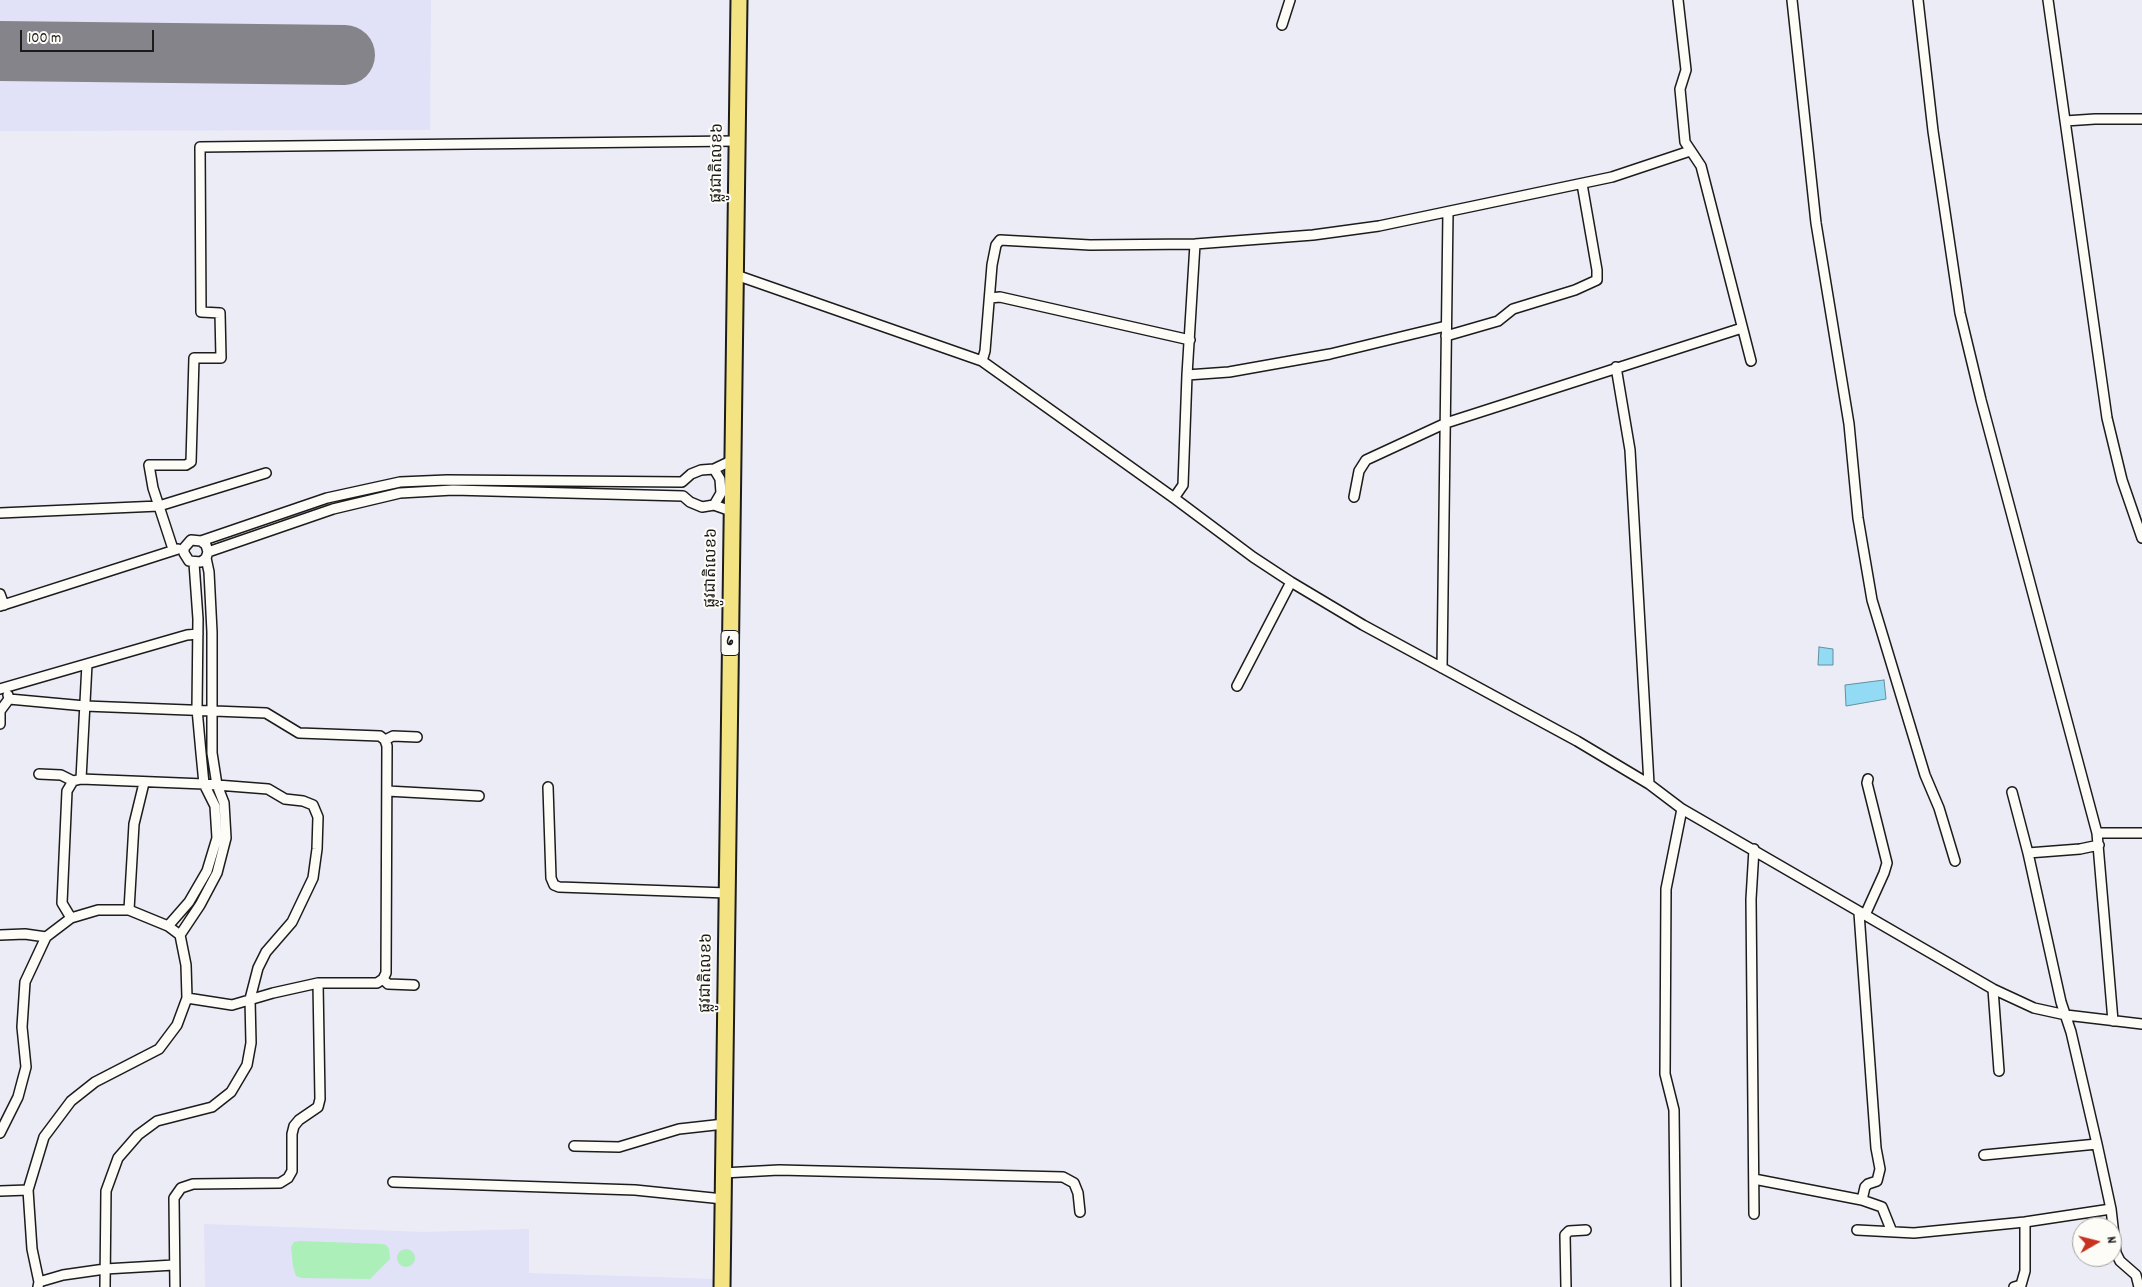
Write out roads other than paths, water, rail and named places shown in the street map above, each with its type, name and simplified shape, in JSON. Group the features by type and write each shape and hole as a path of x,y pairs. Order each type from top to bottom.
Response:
{"highway":[{"name":"ផ្លូវជាតិលេខ៦","path":"722,1287 739,0"}],"street":[{"path":"1282,24 1290,0"},
{"path":"1678,0 1686,70 1680,89 1685,142 1701,166 1751,360"},
{"path":"1792,0 1816,223 1849,424 1858,518 1872,600 1925,774 1939,808 1955,861"},
{"path":"1918,0 1933,131 1960,314 1981,400 2097,833 2113,1021"},
{"path":"2048,0 2107,418 2122,480 2142,538"},
{"path":"2065,121 2142,119"},
{"path":"173,549 153,488 150,466 186,465 191,462 194,358 221,358 220,313 201,312 200,147 737,141"},
{"path":"982,361 986,351 996,244 1000,240 1090,245 1195,244 1314,235 1379,226 1582,184 1612,177 1690,151"},
{"path":"1446,336 1498,321 1513,309 1575,290 1597,280 1597,270 1582,184"},
{"path":"1442,668 1448,212"},
{"path":"1174,498 1183,485 1195,244"},
{"path":"736,275 982,361 1174,498 1253,558 1291,582 1363,626 1577,741 1649,784 1682,810 1754,849 1993,989 2034,1008 2066,1015 2142,1024"},
{"path":"990,298 1000,297 1190,340"},
{"path":"1187,375 1229,372 1330,354 1446,326"},
{"path":"1354,497 1359,471 1366,460 1446,423 1742,328"},
{"path":"1616,367 1630,450 1649,784"},
{"path":"0,594 2,605 173,549 184,548 191,540 201,541 327,498 400,482 447,480 682,482 691,474 701,470 714,469 733,460"},
{"path":"714,469 720,479 720,493 714,505"},
{"path":"0,513 159,506 266,472"},
{"path":"400,482 400,493"},
{"path":"184,548 186,558 194,563 200,562 207,555 333,508 400,493 453,490 668,495 683,496 690,502 702,507 714,505 731,511"},
{"path":"180,935 200,905 217,873 226,838 224,803 217,785 212,753 209,572 206,545 201,541"},
{"path":"168,926 189,902 207,871 216,838 215,806 204,784 197,709 198,634 194,563"},
{"path":"1237,686 1291,582"},
{"path":"9,699 3,688 187,635 198,634"},
{"path":"71,918 62,902 67,791 77,780 87,664"},
{"path":"9,699 84,706 266,713 298,733 380,736 385,740 387,746 386,973 383,979 377,983 318,983 232,1005 187,998"},
{"path":"0,724 0,712 9,699"},
{"path":"385,740 393,736 417,737"},
{"path":"39,774 62,775 77,780 204,784 268,789 284,799 303,801 314,805 318,817 317,849 313,878 292,922 266,952 258,968 250,999 251,1044 247,1065 231,1092 212,1107 157,1122 138,1134 118,1158 106,1191 105,1287"},
{"path":"1862,1200 1865,1187 1877,1181 1880,1169 1876,1148 1862,914 1884,873 1887,863 1867,783 1868,779"},
{"path":"129,910 134,824 144,782"},
{"path":"548,787 551,878 554,885 559,887 727,893"},
{"path":"387,791 479,796"},
{"path":"2012,792 2097,1144 2111,1209 2116,1253 2120,1261 2136,1275 2139,1287"},
{"path":"1676,1287 1674,1110 1666,1074 1666,889 1682,810"},
{"path":"2097,833 2142,833"},
{"path":"2028,852 2080,850 2099,845"},
{"path":"1754,849 1751,900 1754,1214"},
{"path":"0,1133 18,1097 26,1067 22,1027 25,982 46,937 71,918 98,910 129,910 168,926 180,935 186,965 187,998 177,1025 159,1049 95,1082 71,1101 44,1137 28,1190 32,1249 39,1284 62,1276 105,1269 174,1265"},
{"path":"0,935 25,934 46,937"},
{"path":"383,979 388,984 414,985"},
{"path":"175,1287 174,1198 181,1188 194,1184 280,1183 288,1178 292,1171 292,1134 294,1126 318,1107 320,1099 318,983"},
{"path":"1993,989 1999,1072"},
{"path":"574,1146 619,1147 679,1129 724,1124"},
{"path":"1984,1155 2097,1144"},
{"path":"723,1173 779,1170 1062,1177 1074,1184 1078,1193 1080,1212"},
{"path":"1754,1179 1862,1200 1882,1207 1892,1232"},
{"path":"393,1182 636,1190 723,1199"},
{"path":"0,1191 28,1190"},
{"path":"1857,1230 1914,1233 2025,1222 2111,1209"},
{"path":"2014,1287 2021,1285 2025,1271 2025,1222"},
{"path":"1566,1287 1564,1235 1569,1231 1586,1230"}],"water":[{"path":"1819,647 1833,649 1833,665 1818,665"},
{"path":"1884,680 1886,699 1846,706 1845,685"}]}
